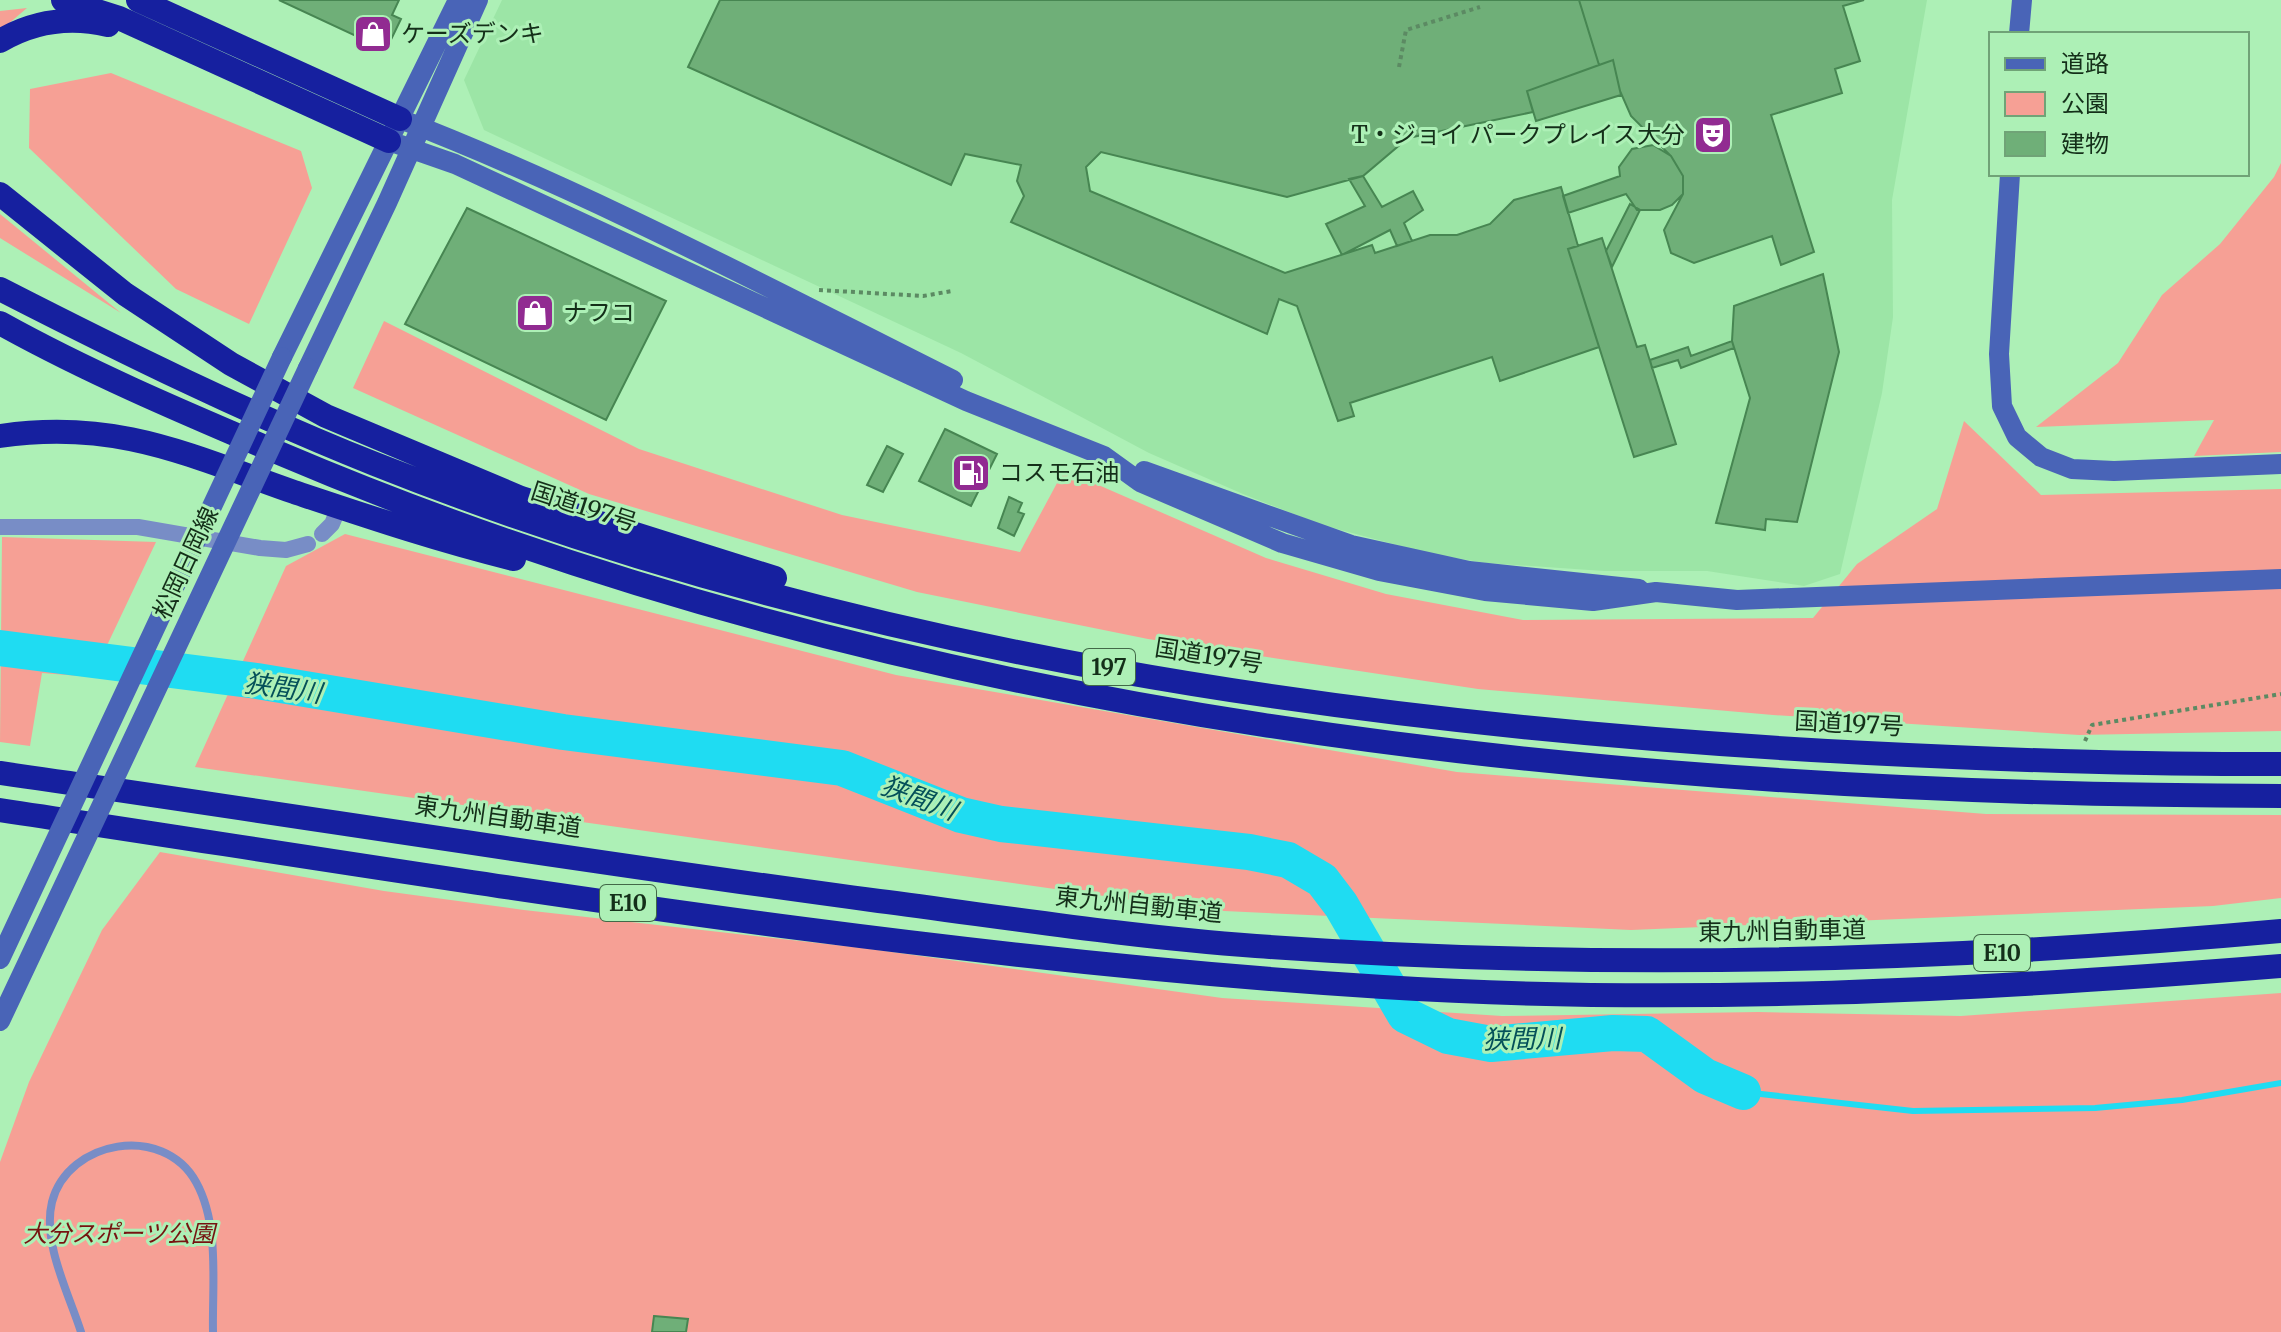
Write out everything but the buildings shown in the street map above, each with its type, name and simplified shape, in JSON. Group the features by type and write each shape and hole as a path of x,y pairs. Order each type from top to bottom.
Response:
{"highway":[{"path":"63,0 119,18 399,145"},
{"path":"138,0 409,123"},
{"path":"0,41 35,24 74,20 122,28 194,53"},
{"path":"0,194 125,294 231,364 326,416 521,498 807,588 905,628"},
{"name":"国道197号","path":"0,289 165,373 377,465 640,555 905,628 1211,685 1521,728 1725,746 1908,755 2155,765 2281,764"},
{"name":"197","path":"0,323 202,421 351,484 618,580 883,652 1061,690 1218,717 1439,747 1717,777 1951,791 2281,796"},
{"path":"0,436 91,431 131,437 475,549 618,580"},
{"name":"東九州自動車道","path":"0,773 753,884 1088,928 1254,946 1511,960 1723,960 1961,956 2281,931"},
{"name":"E10","path":"0,810 848,936 1259,977 1454,990 1729,993 2093,981 2281,966"},
{"path":"0,823 160,834"}],"street":[{"path":"409,123 458,0"},
{"path":"409,123 478,0"},
{"path":"2019,32 2022,0"},
{"path":"409,123 736,272 1104,456"},
{"name":"松岡日岡線","path":"0,1021 308,368 409,123"},
{"path":"399,145 484,177 966,401 1104,456 1351,545 1469,571 1611,583 1656,592 1721,587 1859,595 2281,579"},
{"name":"松岡日岡線","path":"0,959 282,357 399,145"},
{"path":"2010,176 1999,354 2002,406 2017,437 2041,457 2072,469 2114,471 2281,464"},
{"path":"322,534 332,524 339,507"},
{"path":"0,527 138,527 260,548 286,550 308,544"}],"lane":[{"path":"81,1332 53,1245 52,1204 59,1185 81,1160 108,1148 135,1145 177,1161 195,1180 205,1203 210,1231 213,1332"}],"path":[{"path":"1399,67 1406,30 1480,7"},
{"path":"810,289 923,296 952,291"},
{"path":"2085,741 2092,725 2281,694"}],"shaded area":[{"path":"502,0 1927,0 1892,200 1893,317 1882,393 1840,574 1804,586 1707,571 1604,571 1486,563 1431,554 1322,525 1243,494 1149,453 961,353 484,130 464,80"}],"green space":[{"path":"27,8 0,31 0,11"},
{"path":"111,73 301,151 312,188 249,324 176,289 29,148 30,89"},
{"path":"2281,163 2281,452 2194,456 2214,420 2036,427 2118,363 2162,295 2220,244 2274,177"},
{"path":"0,214 121,313 0,238"},
{"path":"384,321 639,449 842,515 1020,552 1064,470 1266,558 1386,594 1523,620 1813,618 1857,564 1937,509 1964,421 2041,495 2281,489 2281,731 2079,735 1773,715 1478,689 1148,639 917,592 589,494 353,388"},
{"path":"345,534 896,675 1457,772 1986,814 2281,815 2281,898 2213,906 1631,930 1203,910 195,767 286,566"},
{"path":"2,537 156,542 92,677 42,673 30,746 0,742"},
{"name":"大分スポーツ公園","path":"160,852 384,891 863,948 1222,998 1502,1016 1758,1012 1961,1016 2281,993 2281,1332 0,1332 0,1162 29,1082 102,930"}],"waterway":[{"name":"狭間川","path":"0,648 257,681 563,732 842,768 961,815 1001,824 1249,852 1288,860 1322,880 1341,905 1405,1015 1448,1036 1491,1044 1613,1033 1647,1034 1705,1076 1743,1092"},
{"path":"1743,1092 1913,1111 2095,1108 2182,1100 2281,1083"}],"place":[{"name":"ケーズデンキ","path":"373,34"},
{"name":"T・ジョイ パークプレイス大分","path":"1713,135"},
{"name":"ナフコ","path":"535,313"},
{"name":"コスモ石油","path":"971,473"}]}
